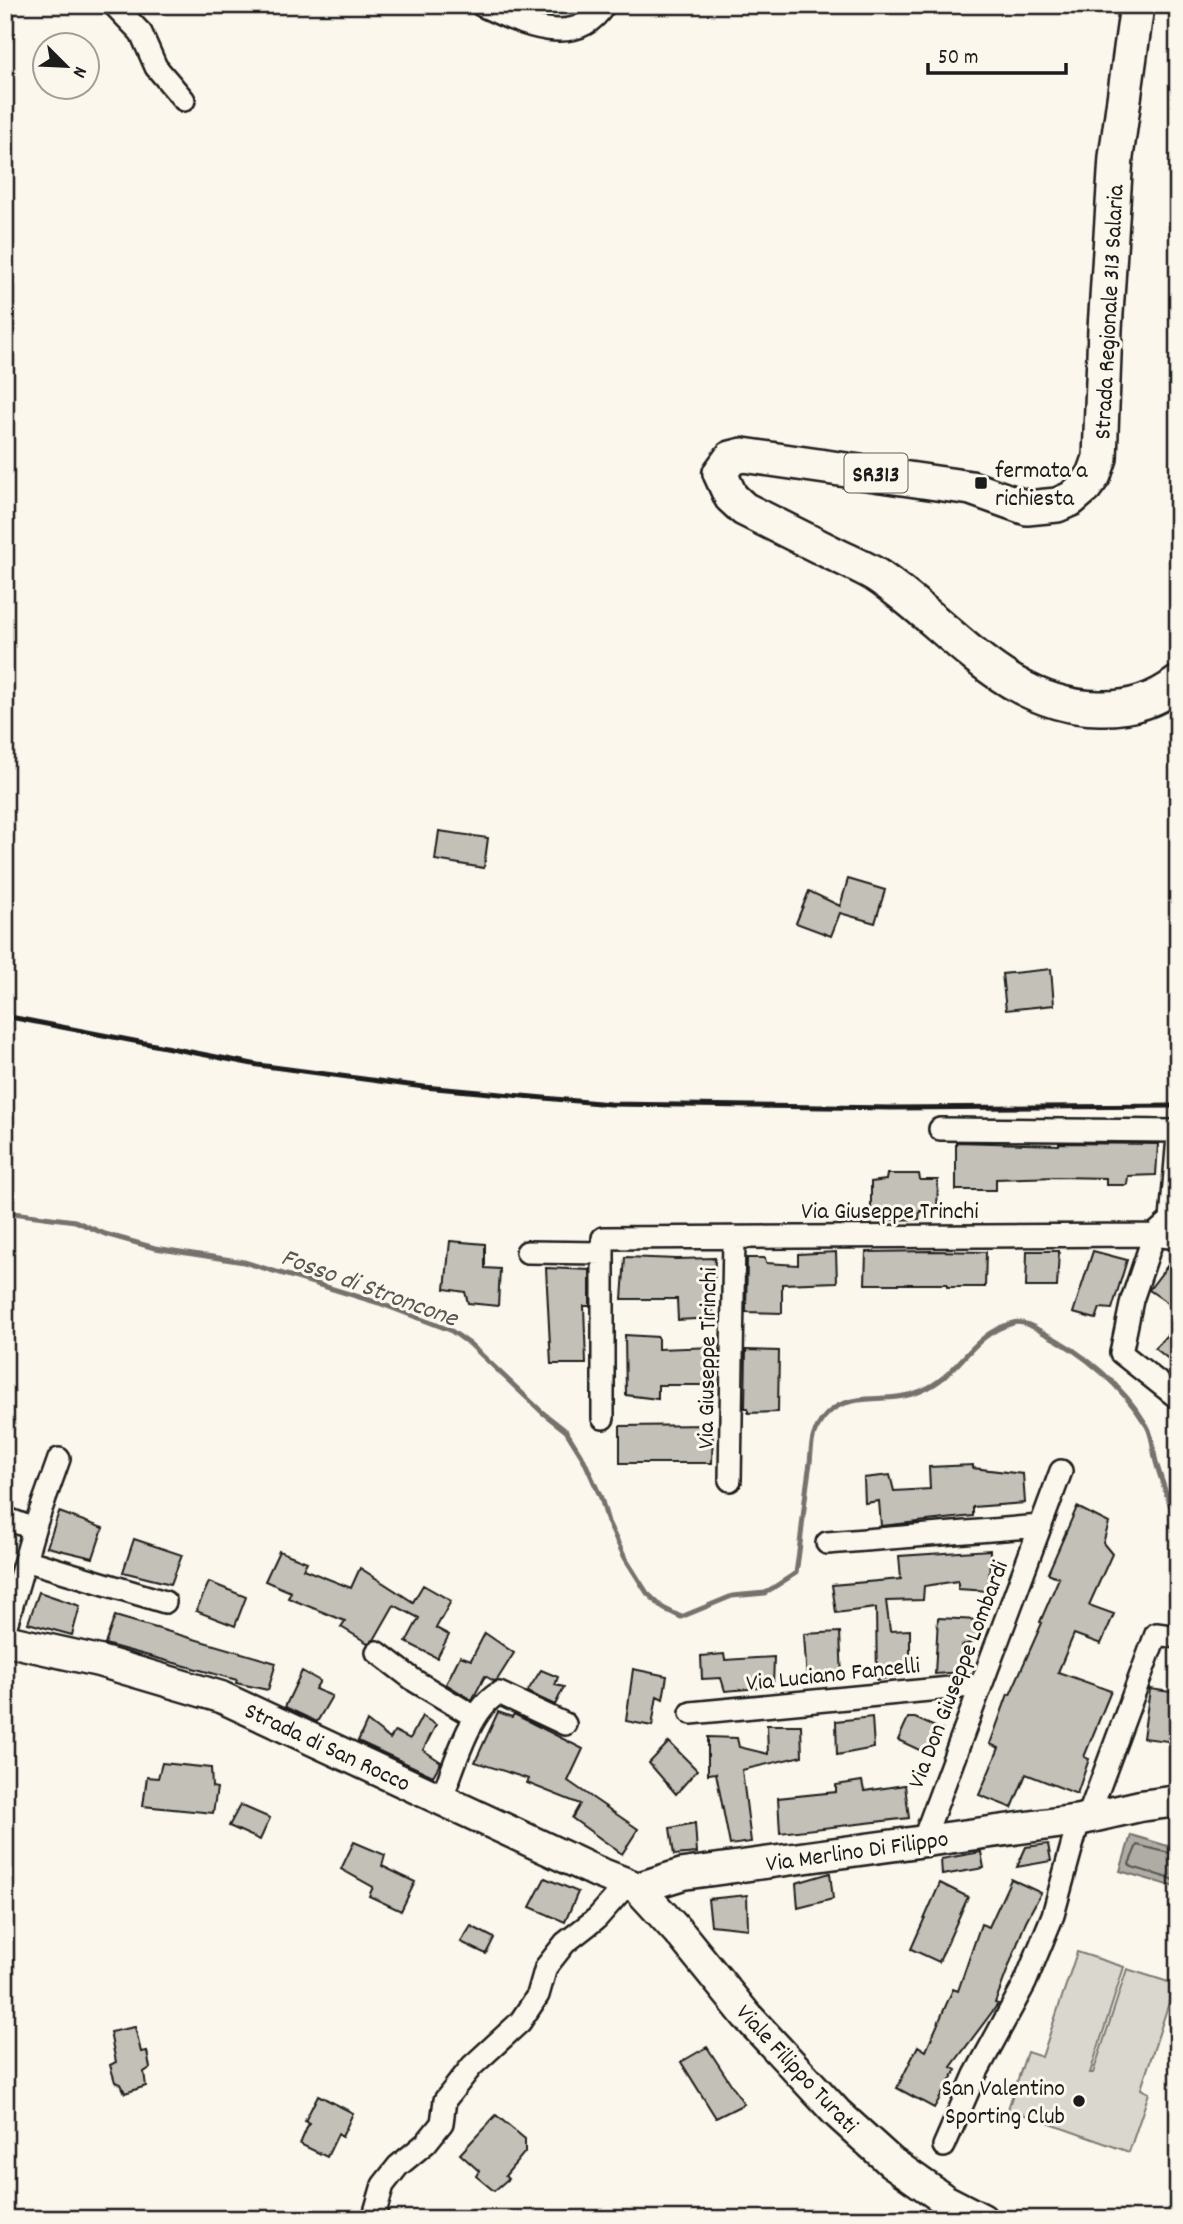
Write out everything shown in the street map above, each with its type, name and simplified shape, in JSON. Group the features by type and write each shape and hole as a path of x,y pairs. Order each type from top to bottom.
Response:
{"main road":[{"name":"Strada Regionale 313 Salaria","path":"1137,5 1116,157 1100,458 1094,475 1085,488 1057,505 1027,508 971,488 743,455 732,458 720,473 731,497 744,509 875,574 911,601 984,665 1016,685 1051,701 1083,708 1122,709 1151,699 1178,682"},
{"name":"Strada di San Rocco","path":"5,1640 99,1661 221,1697 633,1886"},
{"name":"Via Merlino Di Filippo","path":"633,1886 683,1874 1083,1818 1178,1801"},
{"name":"Viale Filippo Turati","path":"633,1886 682,1936 746,2015 837,2113 891,2162 945,2200 982,2219"}],"street":[{"path":"114,5 141,33 156,67 184,100"},
{"path":"481,5 531,27 564,32 586,25 604,5"},
{"path":"940,1129 1178,1131"},
{"path":"1178,1137 1171,1220 1154,1235 1132,1300 1121,1353 1178,1398"},
{"name":"Via Giuseppe Trinchi","path":"527,1252 734,1237 1154,1235 1178,1238"},
{"name":"Via Giuseppe Tirinchi","path":"730,1480 734,1237"},
{"path":"603,1245 603,1418"},
{"path":"5,1629 34,1529 59,1459"},
{"name":"Via Don Giuseppe Lombardi","path":"923,1841 1061,1471"},
{"path":"5,1518 34,1529"},
{"name":"Via Don Giuseppe Lombardi","path":"827,1543 1041,1526"},
{"path":"25,1560 165,1602"},
{"path":"944,2146 975,2075 1025,1983 1053,1915 1083,1818 1156,1634 1178,1637"},
{"path":"377,1653 415,1681 475,1717"},
{"name":"Via Luciano Fancelli","path":"691,1713 981,1685"},
{"path":"442,1800 475,1717 487,1699 499,1693 565,1724"},
{"path":"373,2219 383,2185 398,2166 426,2143 442,2123 445,2100 472,2066 520,2022 538,1995 546,1967 565,1943 597,1919 633,1886"}],"shaded area":[{"path":"1077,1952 1124,1967 1090,2073 1093,2073 1127,1969 1175,1984 1141,2089 1149,2093 1129,2152 1008,2109 1027,2052 1042,2057"}],"water":[{"path":"1131,1835 1178,1849 1178,1888 1120,1871"}],"building":[{"path":"439,831 488,838 484,868 435,860"},
{"path":"848,879 885,890 875,923 840,913 831,936 796,923 809,891 840,906"},
{"path":"1051,969 1054,1005 1006,1010 1002,974"},
{"path":"956,1142 1158,1144 1156,1175 1128,1176 1127,1185 1106,1185 1106,1178 996,1179 996,1190 956,1190"},
{"path":"887,1174 919,1174 920,1180 938,1180 937,1212 920,1211 919,1219 888,1220 887,1212 871,1215 871,1182 886,1180"},
{"path":"450,1241 485,1244 485,1268 500,1269 498,1306 468,1303 465,1292 445,1289"},
{"path":"1027,1251 1059,1251 1057,1287 1026,1287"},
{"path":"1093,1251 1127,1260 1112,1309 1100,1308 1096,1319 1073,1313"},
{"path":"836,1252 837,1282 782,1284 782,1313 746,1312 747,1258 765,1258 766,1263 798,1265 798,1254"},
{"path":"866,1252 986,1252 985,1287 865,1284"},
{"path":"1178,1252 1178,1296 1171,1305 1149,1290"},
{"path":"625,1257 715,1258 713,1318 678,1320 677,1299 622,1299"},
{"path":"546,1268 590,1270 590,1306 584,1306 586,1364 551,1364"},
{"path":"1178,1323 1178,1367 1155,1348"},
{"path":"625,1335 658,1337 658,1349 715,1347 715,1385 658,1385 658,1399 626,1395"},
{"path":"746,1350 779,1351 778,1412 748,1413 748,1408 745,1408"},
{"path":"713,1425 712,1463 620,1463 620,1426"},
{"path":"973,1465 973,1468 1023,1474 1025,1503 973,1507 973,1516 881,1526 879,1501 865,1503 864,1478 890,1475 894,1491 930,1489 929,1467"},
{"path":"1077,1507 1109,1523 1103,1543 1112,1554 1089,1605 1114,1614 1101,1644 1074,1634 1058,1672 1111,1691 1084,1757 1089,1759 1077,1794 1026,1774 1012,1808 979,1795 999,1748 990,1744 1008,1694 1010,1695 1042,1623 1040,1622 1059,1578 1048,1573"},
{"path":"59,1512 103,1528 93,1558 47,1547"},
{"path":"134,1539 182,1555 171,1584 123,1572"},
{"path":"990,1550 989,1591 958,1589 958,1581 924,1586 923,1600 886,1601 890,1631 910,1630 910,1673 877,1680 876,1608 836,1613 832,1585 901,1579 899,1556"},
{"path":"279,1551 307,1562 303,1569 351,1588 360,1568 413,1602 423,1585 451,1601 436,1628 449,1635 437,1658 406,1642 419,1618 394,1605 374,1640 368,1643 341,1627 345,1621 288,1598 291,1592 265,1581"},
{"path":"209,1582 246,1597 235,1626 196,1611"},
{"path":"39,1592 80,1606 72,1635 28,1623"},
{"path":"115,1616 276,1663 268,1690 105,1644"},
{"path":"938,1618 979,1620 979,1640 961,1646 961,1672 935,1674"},
{"path":"840,1632 842,1679 807,1682 804,1634"},
{"path":"485,1633 514,1653 497,1680 485,1676 472,1700 446,1684 460,1656 471,1660"},
{"path":"724,1654 725,1660 774,1657 773,1687 725,1691 721,1678 702,1679 701,1656"},
{"path":"633,1669 667,1676 663,1699 657,1696 652,1726 626,1721"},
{"path":"541,1670 558,1677 555,1685 564,1687 555,1705 527,1692"},
{"path":"302,1671 320,1681 315,1689 332,1696 317,1722 285,1707"},
{"path":"1150,1689 1178,1693 1175,1742 1143,1738"},
{"path":"498,1712 512,1717 514,1714 583,1749 568,1781 638,1829 622,1854 572,1818 580,1804 527,1783 529,1779 475,1762"},
{"path":"422,1716 436,1725 423,1750 441,1762 433,1776 358,1741 367,1721 390,1739 395,1731 410,1739"},
{"path":"872,1717 874,1748 837,1755 836,1721"},
{"path":"908,1718 915,1718 942,1730 930,1755 898,1740"},
{"path":"767,1725 801,1725 802,1756 742,1770 751,1842 730,1845 716,1773 708,1774 708,1737 737,1738 739,1747 768,1754"},
{"path":"669,1742 697,1770 676,1794 649,1763"},
{"path":"162,1763 211,1768 212,1787 217,1788 213,1813 143,1806 147,1777 158,1778"},
{"path":"862,1781 864,1791 905,1785 909,1818 780,1833 778,1798 836,1792 836,1785"},
{"path":"240,1805 270,1818 260,1840 229,1826"},
{"path":"695,1823 697,1853 674,1855 670,1828"},
{"path":"354,1842 385,1855 382,1866 415,1882 401,1911 369,1896 373,1887 341,1869"},
{"path":"1048,1844 1051,1861 1017,1867 1026,1847"},
{"path":"981,1852 984,1868 942,1875 941,1859"},
{"path":"830,1873 833,1899 798,1908 796,1883"},
{"path":"545,1878 578,1892 565,1922 530,1907"},
{"path":"1011,1879 1041,1893 1026,1921 995,2003 998,2004 951,2067 956,2070 934,2108 897,2088 918,2046 926,2051 953,1989 958,1991 981,1924 989,1927"},
{"path":"940,1883 968,1897 939,1962 911,1949"},
{"path":"747,1895 748,1929 711,1925 708,1899"},
{"path":"471,1926 494,1938 486,1954 461,1942"},
{"path":"135,2027 141,2052 147,2051 150,2068 144,2072 146,2086 125,2093 121,2084 115,2082 110,2065 116,2062 110,2032"},
{"path":"707,2047 744,2104 716,2118 681,2062"},
{"path":"318,2095 353,2113 342,2137 338,2134 327,2157 300,2144 309,2123 305,2121"},
{"path":"496,2115 525,2139 525,2152 505,2176 508,2179 494,2191 476,2176 479,2171 460,2154"}],"waterway":[{"name":"Fosso di Stroncone","path":"5,1212 75,1221 105,1234 155,1248 244,1262 379,1303 450,1330 470,1344 543,1413 566,1431 584,1460 625,1558 647,1593 663,1608 681,1617 732,1596 765,1593 796,1573 812,1443 815,1432 836,1407 848,1402 906,1396 921,1391 946,1375 986,1336 1017,1322 1032,1326 1058,1340 1087,1360 1114,1384 1137,1411 1149,1430 1158,1470 1178,1527"}],"railway":[{"path":"5,1016 258,1065 424,1087 610,1104 892,1108 1178,1106"}],"place":[{"name":"fermata a richiesta","path":"981,483"},
{"name":"San Valentino Sporting Club","path":"1079,2101"}]}
